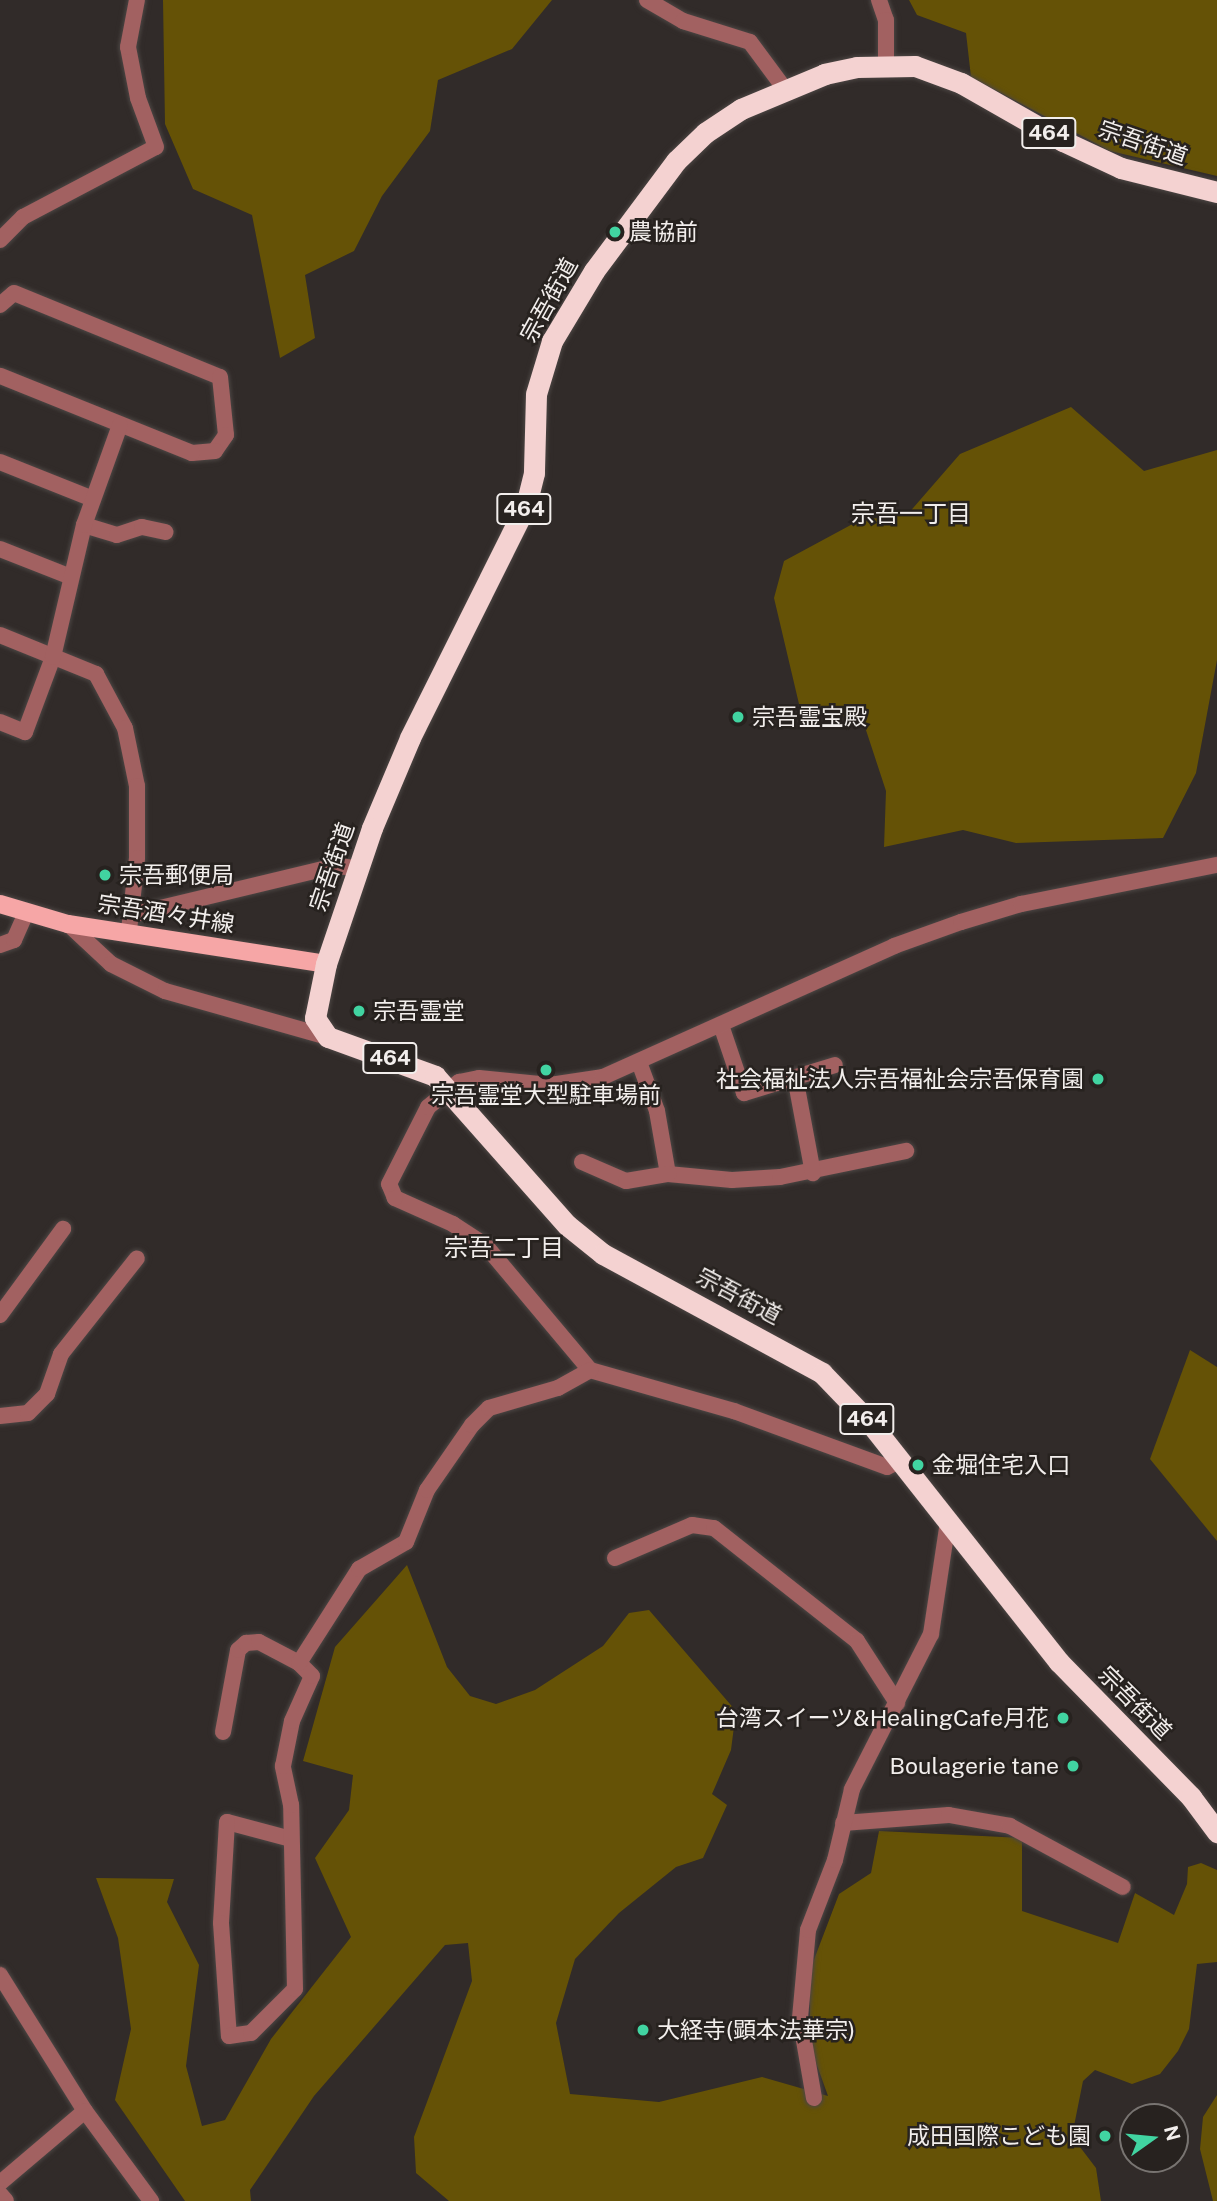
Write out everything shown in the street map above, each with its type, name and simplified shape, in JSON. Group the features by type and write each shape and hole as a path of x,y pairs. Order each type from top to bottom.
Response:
{"highway":[{"name":"宗吾街道","path":"1217,192 1121,167 941,74 915,66 886,65 825,74 783,88 741,109 676,161 594,271 552,341 536,394 534,473 526,505 410,738 358,868 327,964 315,1018 328,1037 424,1069 448,1087 585,1241 822,1373 850,1399 1059,1662 1191,1797 1217,1832"}],"main road":[{"name":"宗吾酒々井線","path":"0,904 68,924 130,923 327,964"}],"street":[{"path":"2,233 23,217 156,147 138,98 128,47 137,0"},
{"path":"647,0 683,21 750,41 783,88"},
{"path":"879,0 886,20 886,65"},
{"path":"0,304 14,293 220,377 226,435 215,451 192,453 0,376"},
{"path":"0,722 25,732 53,657 84,525 120,425"},
{"path":"0,462 93,499"},
{"path":"84,525 117,535 142,527 165,532"},
{"path":"0,549 71,577"},
{"path":"0,635 96,674 125,728 136,786 137,858 130,923 335,866 358,868"},
{"path":"899,1461 887,1467 734,1410 590,1370 485,1245 453,1224 395,1198 389,1184 428,1107 448,1087 479,1078 571,1083 639,1062 894,946 961,922 1021,904 1217,865"},
{"path":"0,945 14,940 26,913"},
{"path":"68,924 111,964 165,991 328,1037"},
{"path":"721,1025 744,1093 835,1065"},
{"path":"639,1062 657,1111 668,1174"},
{"path":"795,1077 813,1173"},
{"path":"582,1162 626,1181 668,1174 732,1180 813,1173 906,1151"},
{"path":"0,1315 64,1229"},
{"path":"0,1416 28,1413 47,1394 61,1354 137,1258"},
{"path":"299,1663 359,1569 406,1542 427,1490 472,1425 489,1408 558,1388 590,1370"},
{"path":"814,2098 800,2018 808,1930 835,1860 843,1823 859,1773 931,1634 948,1521"},
{"path":"615,1558 692,1525 713,1528 857,1641 897,1703"},
{"path":"223,1732 238,1650 246,1643 259,1642 299,1663 312,1676 292,1721 283,1766 291,1839 295,1989 251,2033 229,2036 221,1923 227,1822 291,1839"},
{"path":"843,1823 950,1815 1010,1826 1123,1888"},
{"path":"0,1975 85,2111 151,2201"},
{"path":"0,2183 85,2111"},
{"path":"0,2194 6,2201"}],"shaded area":[{"path":"163,0 552,0 512,49 438,80 430,131 382,196 354,251 305,275 315,338 280,358 252,215 193,189 165,124"},
{"path":"909,0 1217,0 1217,176 1110,151 971,77 966,33 917,15"},
{"path":"1071,407 1144,471 1217,450 1217,660 1196,773 1163,838 1016,843 963,830 884,847 886,791 863,721 799,704 774,598 784,561 860,520 907,515 960,454"},
{"path":"1190,1350 1217,1367 1217,1541 1150,1459"},
{"path":"407,1565 447,1667 470,1696 496,1704 535,1690 603,1646 629,1613 649,1610 736,1711 731,1750 712,1794 727,1805 703,1858 676,1867 619,1913 575,1959 556,2023 570,2094 659,2102 762,2077 828,2096 810,2046 810,1970 839,1894 871,1873 879,1831 1022,1838 1022,1911 1118,1943 1135,1893 1174,1915 1187,1884 1188,1867 1201,1863 1217,1870 1217,1962 1197,1964 1189,2029 1178,2051 1160,2074 1132,2084 1095,2070 1083,2081 1074,2126 1080,2147 1096,2168 1101,2201 449,2201 416,2173 414,2137 472,1981 468,1943 445,1945 314,2096 250,2190 251,2201 185,2201 115,2100 131,2029 118,1938 96,1878 174,1879 167,1902 199,1965 186,2066 202,2126 225,2120 271,2039 351,1937 315,1858 349,1810 353,1775 303,1761 335,1647"},
{"path":"1217,2095 1217,2201 1213,2201 1200,2149 1203,2117"}],"place":[{"name":"農協前","path":"615,232"},
{"name":"宗吾霊宝殿","path":"738,717"},
{"name":"宗吾郵便局","path":"105,875"},
{"name":"宗吾霊堂","path":"359,1011"},
{"name":"宗吾霊堂大型駐車場前","path":"546,1070"},
{"name":"社会福祉法人宗吾福祉会宗吾保育園","path":"1098,1079"},
{"name":"金堀住宅入口","path":"918,1465"},
{"name":"台湾スイーツ&HealingCafe月花","path":"1063,1718"},
{"name":"Boulagerie tane","path":"1073,1766"},
{"name":"大経寺(顕本法華宗)","path":"643,2030"},
{"name":"成田国際こども園","path":"1105,2136"}],"district":[{"name":"宗吾一丁目","path":"911,514"},
{"name":"宗吾二丁目","path":"504,1248"}]}
